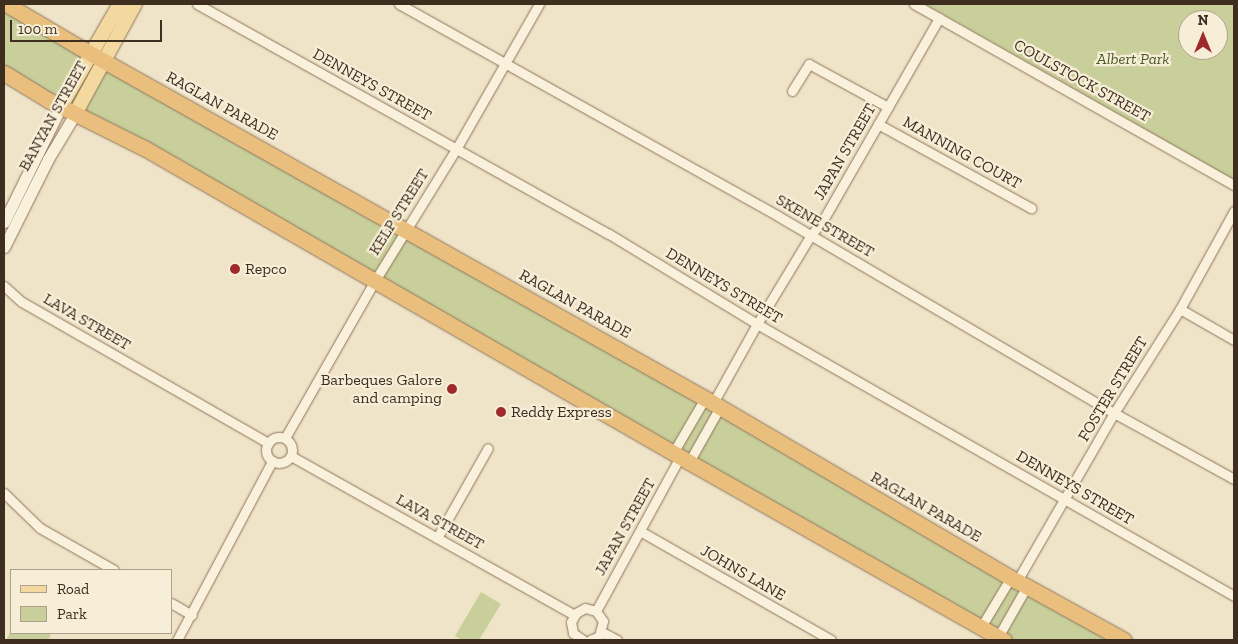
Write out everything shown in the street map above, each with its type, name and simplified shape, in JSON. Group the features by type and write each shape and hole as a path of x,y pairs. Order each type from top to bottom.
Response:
{"highway":[{"name":"RAGLAN PARADE","path":"6,4 713,402 1018,581 1124,640"},
{"path":"4,73 75,114 146,149 374,282 992,635"}],"main road":[{"name":"BANYAN STREET","path":"61,106 120,4"},
{"name":"BANYAN STREET","path":"75,114 135,4"}],"street":[{"name":"DENNEYS STREET","path":"197,4 609,234 757,324 1234,596"},
{"name":"SKENE STREET","path":"399,4 506,62 811,235 1114,414 1234,479"},
{"name":"KELP STREET","path":"285,438 405,229 456,148 539,4"},
{"name":"COULSTOCK STREET","path":"914,4 1234,185"},
{"name":"JAPAN STREET","path":"596,611 757,324 811,235 823,220 939,18"},
{"path":"792,92 809,64 888,107"},
{"name":"BANYAN STREET","path":"4,222 61,106"},
{"name":"BANYAN STREET","path":"4,247 48,159 75,114"},
{"name":"MANNING COURT","path":"878,124 1031,208"},
{"name":"FOSTER STREET","path":"1018,581 1114,414 1180,309 1234,211"},
{"name":"LAVA STREET","path":"4,286 22,302 268,443"},
{"name":"LAVA STREET","path":"4,297 22,302"},
{"path":"1180,309 1234,340"},
{"name":"JAPAN STREET","path":"681,458 713,402"},
{"path":"273,438 285,438 291,443 291,456 284,462 272,461 266,454 268,443 273,438"},
{"path":"437,538 488,448"},
{"name":"LAVA STREET","path":"291,456 574,615"},
{"path":"177,640 272,461"},
{"path":"4,493 40,528 112,569"},
{"name":"JOHNS LANE","path":"640,531 832,640"},
{"path":"992,635 1018,581"},
{"path":"992,635 1018,581"},
{"path":"172,604 192,614"},
{"path":"577,639 571,628 574,615 585,608 596,611 603,621 602,632"},
{"path":"590,640 602,632"},
{"path":"602,632 617,640"}],"green space":[{"path":"4,4 1124,640 1004,640 4,73"},
{"name":"Albert Park","path":"925,4 1234,4 1234,180"},
{"path":"481,592 501,604 479,640 462,640 455,636"},
{"path":"10,633 51,635 48,640 6,640"}],"place":[{"name":"Repco","path":"235,269"},
{"name":"Barbeques Galore and camping","path":"452,389"},
{"name":"Reddy Express","path":"501,412"}]}
